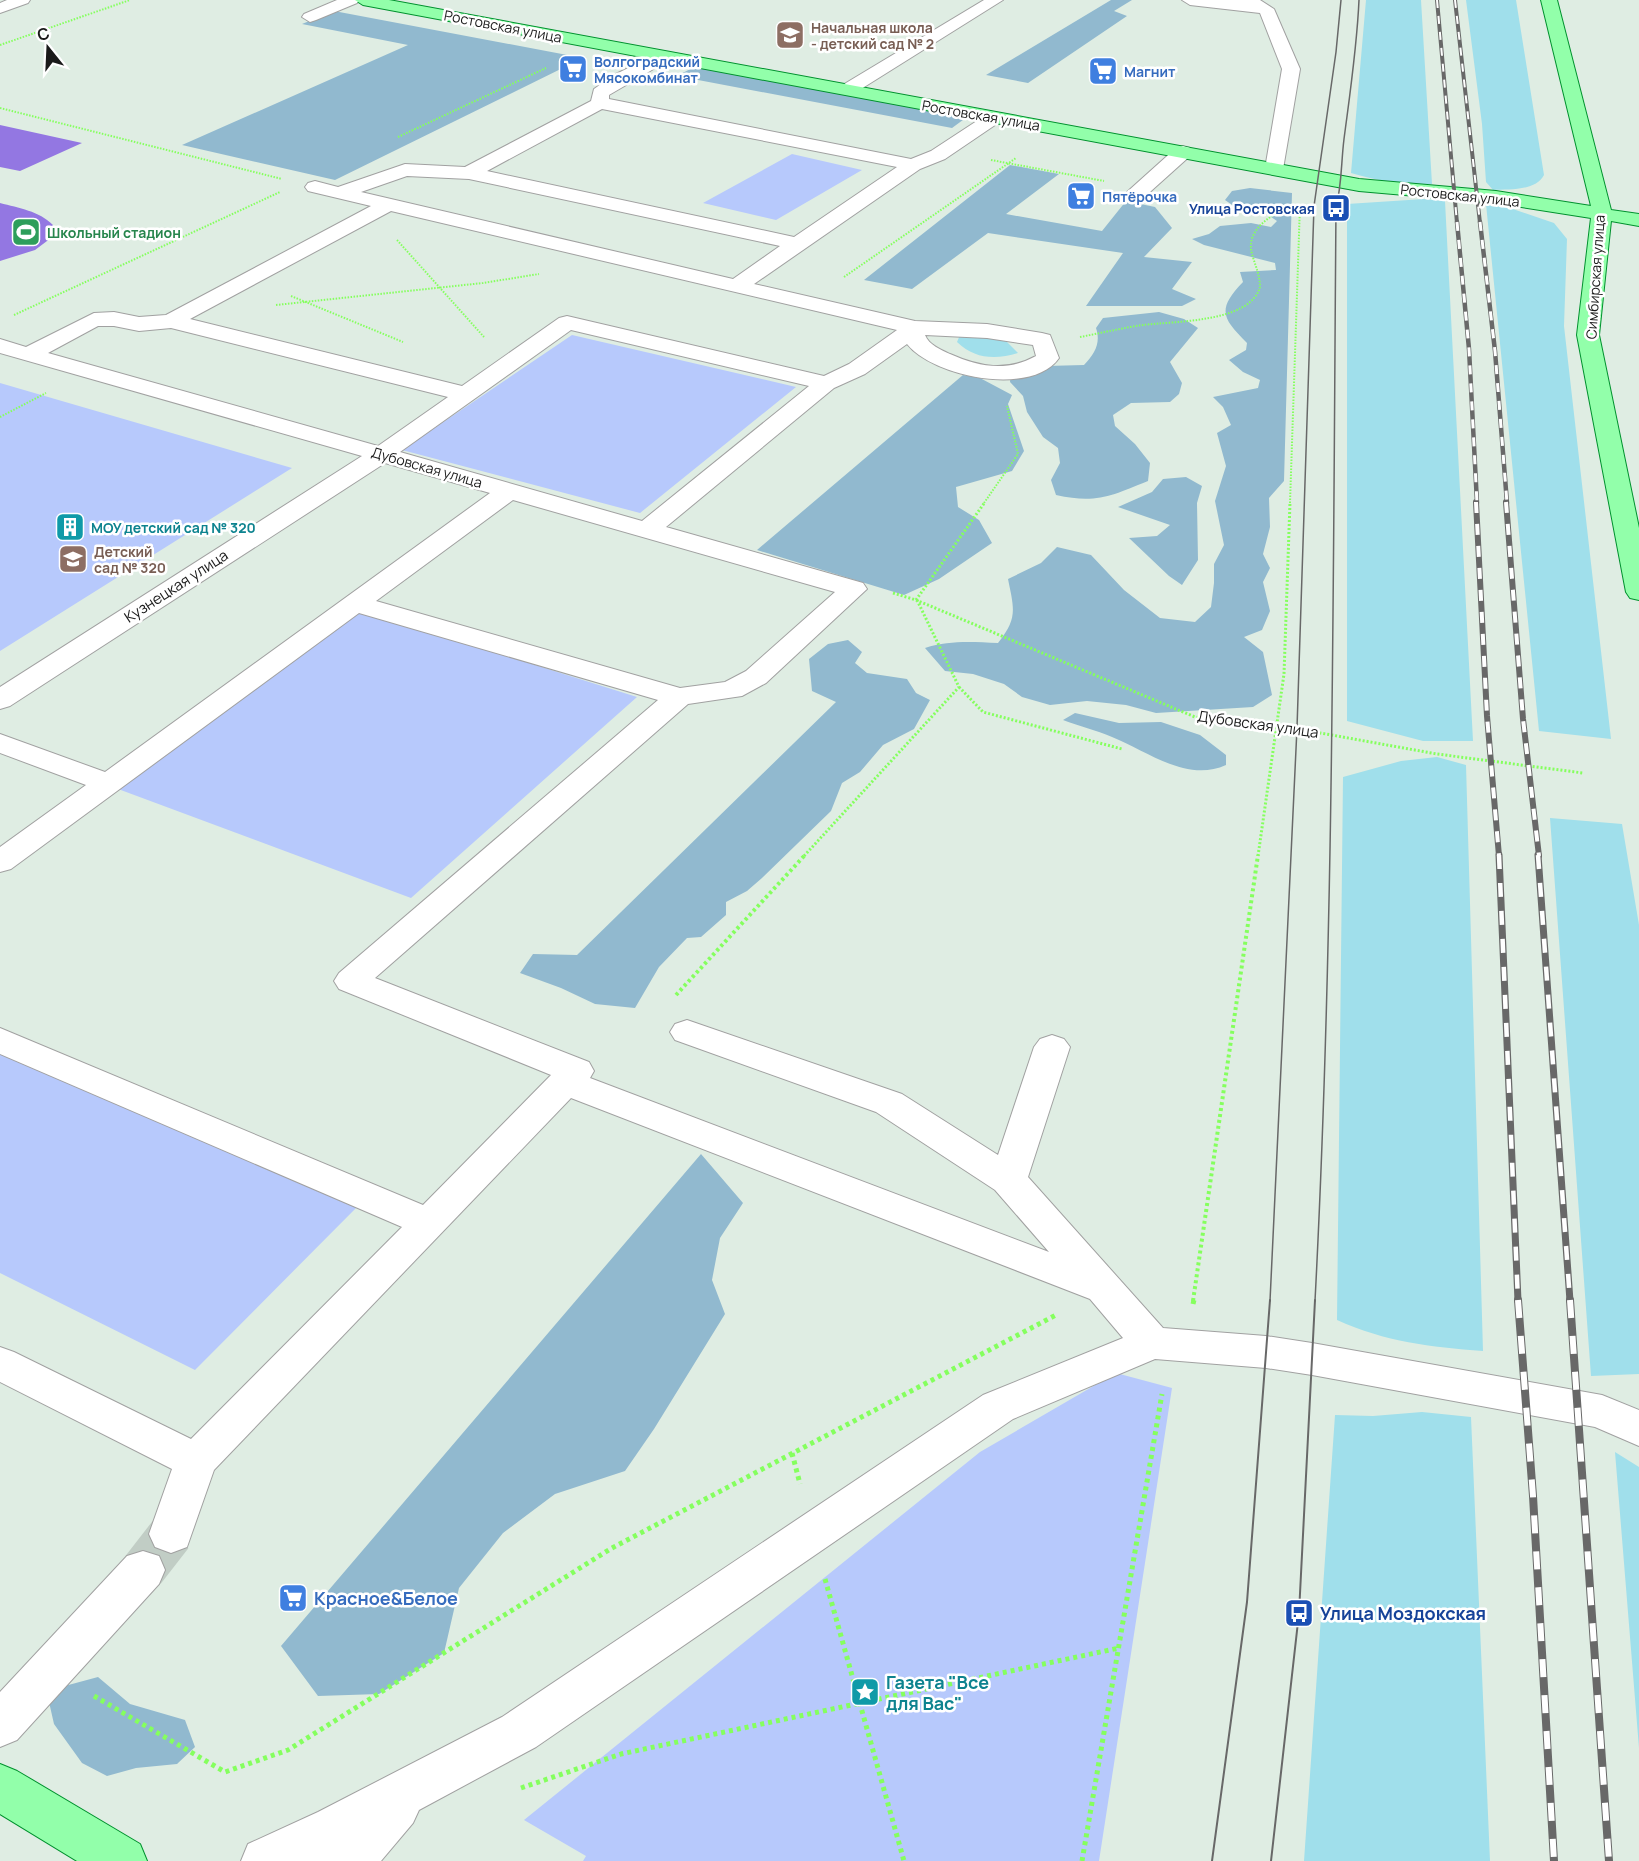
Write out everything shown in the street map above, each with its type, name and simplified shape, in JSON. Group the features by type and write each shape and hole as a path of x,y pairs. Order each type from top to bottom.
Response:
{"main road":[{"name":"Ростовская улица","path":"363,0 1359,185 1496,197 1639,220"},
{"name":"Симбирская улица","path":"1549,0 1602,213 1588,335 1639,592"},
{"path":"0,1787 122,1861"}],"street":[{"path":"0,8 22,0"},
{"path":"310,17 351,0"},
{"path":"847,90 995,0"},
{"path":"1190,0 1266,9"},
{"path":"1248,0 1266,9 1291,69 1274,169"},
{"path":"600,104 600,93 620,79 663,56"},
{"path":"469,173 600,104 913,165"},
{"path":"737,286 913,165 938,155 995,117"},
{"path":"1134,196 1183,152"},
{"path":"339,193 405,170 469,173 797,244"},
{"path":"315,187 339,193 380,209 737,286 915,328 987,332 1042,340 1048,358 1021,371 999,374 978,372 937,357 922,348 914,337 915,328"},
{"path":"171,321 380,209"},
{"path":"29,354 94,320 114,319 139,324 171,321 465,394"},
{"name":"Кузнецкая улица","path":"0,700 382,454 567,323 826,383"},
{"path":"648,529 826,383 857,369 915,328"},
{"name":"Дубовская улица","path":"0,346 854,589 756,678 741,687 679,697"},
{"path":"0,862 511,490"},
{"path":"354,603 679,697"},
{"path":"171,1534 196,1461 576,1071 351,981 679,697"},
{"path":"0,743 107,783"},
{"path":"687,1032 889,1103 1008,1180 1152,1343"},
{"path":"0,1040 429,1223"},
{"path":"1008,1180 1052,1047"},
{"path":"565,1082 1105,1289"},
{"path":"266,1861 409,1792 519,1732 998,1407 1152,1343 1266,1352 1312,1359 1602,1412 1639,1429"},
{"path":"0,1363 196,1461"},
{"path":"0,1725 143,1570"},
{"path":"348,1861 409,1792"}],"path":[{"path":"0,45 130,0"},
{"path":"0,108 315,187"},
{"path":"809,303 868,259 1016,158"},
{"path":"1078,338 1143,325 1221,315 1243,308 1257,297 1260,284 1250,246 1254,233 1266,221 1300,202 1284,674 1193,1306"},
{"path":"380,209 441,288 508,364"},
{"path":"272,306 441,288 539,274"},
{"path":"306,302 403,342"},
{"path":"999,374 1018,454 916,600 959,687 983,712 1122,749"},
{"path":"0,417 51,391"},
{"name":"Дубовская улица","path":"916,600 1195,717 1276,725 1437,754 1583,773"},
{"path":"687,1032 676,995 959,687"},
{"path":"50,1671 225,1772 288,1750 612,1548 1105,1289"},
{"path":"1082,1861 1162,1394"},
{"path":"822,1568 904,1861"},
{"path":"510,1792 621,1754 1119,1648"}],"shaded area":[{"path":"1111,0 1132,0 1114,11 1127,16 1028,83 986,75"},
{"path":"1366,0 1421,0 1432,184 1391,182 1351,173"},
{"path":"1466,0 1516,0 1544,175 1529,187 1493,190 1486,182 1482,124"},
{"path":"334,11 583,58 335,180 182,145 408,45 302,24"},
{"path":"694,67 967,117 952,128 677,76"},
{"path":"0,125 82,143 20,171 0,167"},
{"path":"792,154 862,170 776,220 703,203"},
{"path":"1010,165 1059,174 1006,214 1102,231 1126,201 1155,207 1172,228 1144,257 1192,262 1172,289 1196,299 1182,306 1086,306 1123,253 988,233 912,289 864,280"},
{"path":"1250,188 1292,193 1284,481 1269,498 1270,527 1263,554 1270,568 1263,582 1270,611 1262,630 1244,637 1263,652 1272,695 1253,707 1156,713 1126,705 1087,701 1050,705 1022,697 1004,684 973,674 945,671 925,648 952,643 998,643 1012,620 1013,606 1008,579 1041,563 1057,547 1091,555 1124,590 1160,618 1195,622 1211,607 1214,564 1224,545 1215,501 1226,466 1217,433 1231,425 1223,407 1213,397 1258,388 1260,380 1243,372 1229,360 1246,350 1247,343 1228,321 1226,308 1234,292 1243,282 1240,272 1276,270 1275,263 1204,245 1192,239 1209,234 1220,226 1251,223 1271,227 1277,221 1268,215 1238,209 1225,200 1232,191"},
{"path":"1424,199 1445,201 1473,741 1423,741 1347,721 1347,204"},
{"name":"Школьный стадион","path":"0,203 28,211 47,220 53,225 51,238 35,250 0,261"},
{"path":"1486,204 1507,207 1554,223 1567,239 1564,326 1611,739 1539,731"},
{"path":"1159,312 1184,319 1198,328 1170,362 1182,383 1179,394 1170,402 1131,403 1113,415 1115,426 1135,444 1150,463 1148,481 1103,497 1082,499 1056,495 1051,480 1060,463 1058,448 1043,437 1027,412 1023,396 1010,382 1011,371 1046,366 1084,365 1096,348 1098,338 1096,328 1103,318"},
{"path":"572,335 796,387 640,513 402,450"},
{"path":"960,335 1002,337 1018,353 1001,357 978,355 957,342"},
{"path":"963,375 980,378 1012,395 1008,404 1024,451 1012,471 956,487 958,507 979,520 992,543 939,579 904,595 757,550"},
{"name":"Детский сад № 320","path":"0,383 292,468 0,651"},
{"path":"1186,477 1202,486 1197,503 1198,560 1182,585 1169,576 1129,538 1157,536 1170,525 1118,507 1152,492 1163,479"},
{"path":"356,609 637,697 411,898 110,786"},
{"path":"848,640 862,652 855,663 867,673 907,679 916,693 930,700 914,729 883,745 860,772 842,783 831,811 747,891 726,902 726,915 701,937 687,938 659,967 635,1008 595,1004 520,973 533,954 577,955 836,702 812,691 809,659 828,644"},
{"path":"1075,713 1119,723 1161,722 1200,735 1226,755 1226,765 1211,770 1182,768 1106,735 1063,720"},
{"path":"1437,757 1466,765 1483,1351 1408,1342 1373,1334 1337,1320 1343,777 1401,761"},
{"path":"1550,818 1622,824 1639,925 1639,1374 1591,1376"},
{"path":"0,1042 361,1203 195,1370 0,1273"},
{"path":"701,1154 743,1203 720,1238 712,1280 725,1314 654,1429 625,1471 555,1494 503,1533 459,1588 444,1653 379,1694 318,1696 281,1646"},
{"path":"1116,1373 1172,1388 1099,1861 583,1861 586,1856 524,1820 980,1452"},
{"path":"1422,1412 1471,1417 1490,1861 1304,1861 1335,1415 1373,1416"},
{"path":"1615,1452 1639,1467 1639,1748"},
{"path":"98,1677 130,1704 185,1720 195,1747 177,1764 136,1768 107,1776 82,1763 54,1724 49,1702 61,1687"}],"tunnel":[{"path":"143,1570 171,1534"}],"tram line":[{"path":"1270,1301 1297,728 1314,206 1336,52 1341,0"},
{"path":"1315,1301 1329,891 1336,208 1355,53 1359,0"},
{"path":"1212,1861 1247,1602 1270,1300"},
{"path":"1271,1861 1299,1613 1315,1300"}],"railway":[{"path":"1437,0 1457,223"},
{"path":"1455,0 1480,223"},
{"path":"1457,222 1469,349 1477,503"},
{"path":"1480,222 1495,351 1507,503"},
{"path":"1476,502 1487,716 1499,856"},
{"path":"1506,502 1523,719 1539,856"},
{"path":"1499,855 1518,1301"},
{"path":"1538,855 1570,1301"},
{"path":"1518,1300 1533,1496 1554,1861"},
{"path":"1570,1300 1609,1861"}],"place":[{"name":"Начальная школа - детский сад № 2","path":"790,35"},
{"name":"Волгоградский Мясокомбинат","path":"573,69"},
{"name":"Магнит","path":"1103,71"},
{"name":"Пятёрочка","path":"1081,196"},
{"name":"Улица Ростовская","path":"1336,208"},
{"name":"Школьный стадион","path":"26,232"},
{"name":"МОУ детский сад № 320","path":"70,527"},
{"name":"Детский сад № 320","path":"73,559"},
{"name":"Красное&Белое","path":"293,1598"},
{"name":"Улица Моздокская","path":"1299,1613"},
{"name":"Газета \"Все для Вас\"","path":"865,1692"}]}
